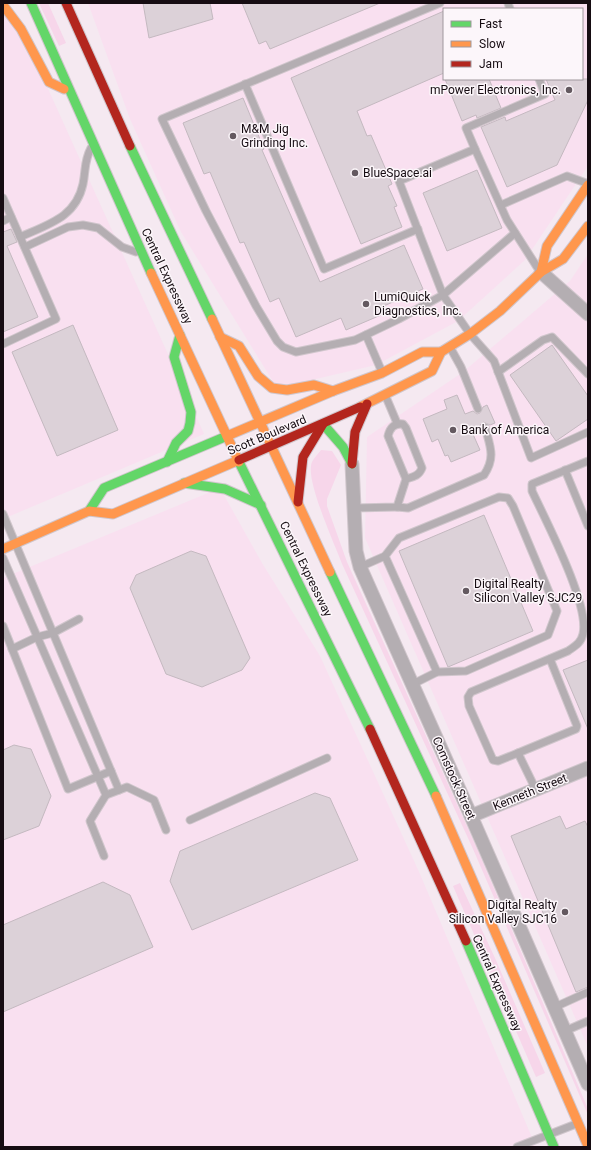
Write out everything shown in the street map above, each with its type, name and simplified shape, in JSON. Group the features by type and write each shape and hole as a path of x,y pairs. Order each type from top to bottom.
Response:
{"main road":[{"name":"Central Expressway","path":"31,3 69,91 227,436 381,753 554,1147"},
{"name":"Central Expressway","path":"66,3 219,337 464,856 588,1146"},
{"path":"3,5 20,29 49,82 69,91"},
{"path":"541,272 547,246 588,185"},
{"name":"Scott Boulevard","path":"441,352 432,371 367,404 323,424 113,514 89,511 104,488 333,391 382,373 422,352 441,352 450,347 500,311 541,272 563,259 588,226"},
{"path":"167,462 176,444 188,431 190,423 191,412 174,357 180,335"},
{"path":"219,337 239,346 258,376 272,388 287,390 314,385 333,391"},
{"path":"352,464 356,432 367,404"},
{"path":"298,502 303,457 316,438 323,424 342,445 350,457 352,464"},
{"path":"184,483 225,489 261,505"},
{"path":"3,549 89,511"}],"street":[{"path":"541,272 588,314"},
{"name":"Comstock Street","path":"352,464 356,551 360,567 588,1084"},
{"name":"Kenneth Street","path":"471,816 588,768"}],"lane":[{"path":"440,3 162,119 187,175 253,300 277,341 283,347 296,352 348,341 366,335 399,320 443,295 515,233"},
{"path":"539,80 545,94 466,128 500,205 515,233 541,272"},
{"path":"246,84 324,269 418,229"},
{"path":"20,237 58,219 72,208 80,197 85,159 93,144"},
{"path":"474,149 399,181 443,295 470,334 494,361 531,458 588,432"},
{"path":"500,205 567,176 588,185"},
{"path":"3,198 56,319 3,344"},
{"path":"3,221 11,217"},
{"path":"25,247 68,227 83,225 98,228 122,248 144,255"},
{"path":"366,335 382,373"},
{"path":"498,372 543,340 552,337 588,374"},
{"path":"450,347 461,367 478,409"},
{"path":"385,395 397,423"},
{"path":"397,507 406,479 388,436 392,426 397,423 403,424 406,428 422,468 420,473 406,479"},
{"path":"354,508 408,508 484,475 490,465 492,452 485,427"},
{"path":"550,659 577,726 576,729 498,761 493,760 469,706 468,697 471,692 568,651 579,643 583,635 586,618 570,576 532,491 532,484 588,461"},
{"path":"566,470 588,526"},
{"path":"360,567 385,556 399,538 499,497 508,498 513,506 557,611 548,635 466,671 437,672 412,684"},
{"path":"3,514 119,790"},
{"path":"385,556 437,672"},
{"path":"3,558 106,795"},
{"path":"12,649 37,637 53,633 79,618"},
{"path":"3,626 68,789 111,770"},
{"path":"518,753 536,790"},
{"path":"190,820 327,758"},
{"path":"104,856 90,822 106,795 126,787 154,800 166,830"},
{"path":"555,1007 588,992"},
{"path":"565,1031 588,1021"},
{"path":"517,1147 578,1123"}],"shaded area":[{"path":"39,3 48,3 66,43 59,46"},
{"path":"88,3 588,3 588,166 525,260 458,321 376,365 277,388 181,232 130,119"},
{"path":"3,12 16,18 204,434 3,519"},
{"path":"588,254 588,1047 365,538 367,437 463,372 570,281"},
{"path":"321,450 332,451 341,465 327,499 327,506 347,562 476,846 588,1109 588,1115 473,849 343,566 318,501 311,475 312,462"},
{"path":"220,488 262,563 320,656 420,874 536,1147 3,1147 3,578"},
{"path":"460,883 495,958 545,1073 536,1077 453,886"}],"building":[{"path":"143,3 210,3 213,19 149,38"},
{"path":"242,3 380,3 270,49 266,41 259,44"},
{"path":"443,11 443,73 357,111 367,136 371,135 392,184 388,186 397,206 394,207 402,227 361,244 291,78"},
{"path":"588,79 588,100 557,165 507,187 481,127 505,117 506,121 555,100 546,80"},
{"path":"445,80 489,80 501,108 477,118 476,115 462,121"},
{"path":"243,98 264,149 262,150 320,282 404,245 423,289 379,308 381,315 346,330 341,318 296,337 279,298 270,302 244,242 240,243 210,172 204,174 183,123"},
{"path":"477,170 502,228 447,251 423,193"},
{"path":"11,229 17,242 7,246 38,317 3,332 3,232"},
{"path":"73,325 118,430 57,456 12,352"},
{"path":"552,345 588,396 588,419 556,441 510,375"},
{"name":"Bank of America","path":"457,395 465,414 473,411 477,414 480,413 483,407 487,405 495,423 490,425 483,422 480,425 480,429 472,432 480,450 451,462 448,455 445,456 438,439 432,442 423,419 447,409 444,400"},
{"name":"Digital Realty Silicon Valley SJC29","path":"484,515 533,631 448,667 399,551"},
{"path":"191,551 206,556 250,658 242,670 202,687 166,674 130,588 136,575"},
{"path":"588,660 588,729 563,670"},
{"path":"14,745 31,749 51,796 39,826 3,840 3,750"},
{"path":"315,793 330,798 358,860 192,930 170,881 180,851"},
{"name":"Digital Realty Silicon Valley SJC16","path":"560,816 566,829 585,821 588,827 588,987 576,992 511,836"},
{"path":"103,882 130,895 153,947 3,1012 3,925"}],"traffic: fast":[{"path":"31,3 151,273"},
{"path":"130,146 212,319"},
{"path":"167,462 176,443 188,431 190,423 191,412 174,357 180,335"},
{"path":"323,424 343,447 352,464"},
{"path":"89,511 104,488 227,436"},
{"path":"239,462 370,729"},
{"path":"184,483 225,489 261,505"},
{"path":"330,572 436,796"},
{"path":"466,941 554,1147"}],"traffic: slow":[{"path":"3,5 21,29 49,82 64,89"},
{"path":"541,272 547,246 588,185"},
{"path":"360,407 432,371 441,352 470,334 500,311 541,272 563,259 588,226"},
{"path":"151,273 239,462"},
{"path":"212,319 330,572"},
{"path":"220,337 239,346 258,376 272,388 287,390 314,385 333,391"},
{"path":"227,436 333,391 382,373 422,352 441,352"},
{"path":"3,549 89,511 113,514 239,460"},
{"path":"436,796 588,1146"}],"traffic: jam":[{"path":"66,3 130,146"},
{"path":"352,464 355,432 367,404"},
{"path":"239,460 360,407"},
{"path":"298,502 303,457 323,424"},
{"path":"370,729 466,941"}],"place":[{"name":"mPower Electronics, Inc.","path":"569,90"},
{"name":"M&M Jig Grinding Inc.","path":"233,136"},
{"name":"BlueSpace.ai","path":"355,173"},
{"name":"LumiQuick Diagnostics, Inc.","path":"366,304"},
{"name":"Bank of America","path":"453,430"},
{"name":"Digital Realty Silicon Valley SJC29","path":"466,591"},
{"name":"Digital Realty Silicon Valley SJC16","path":"565,912"}]}
